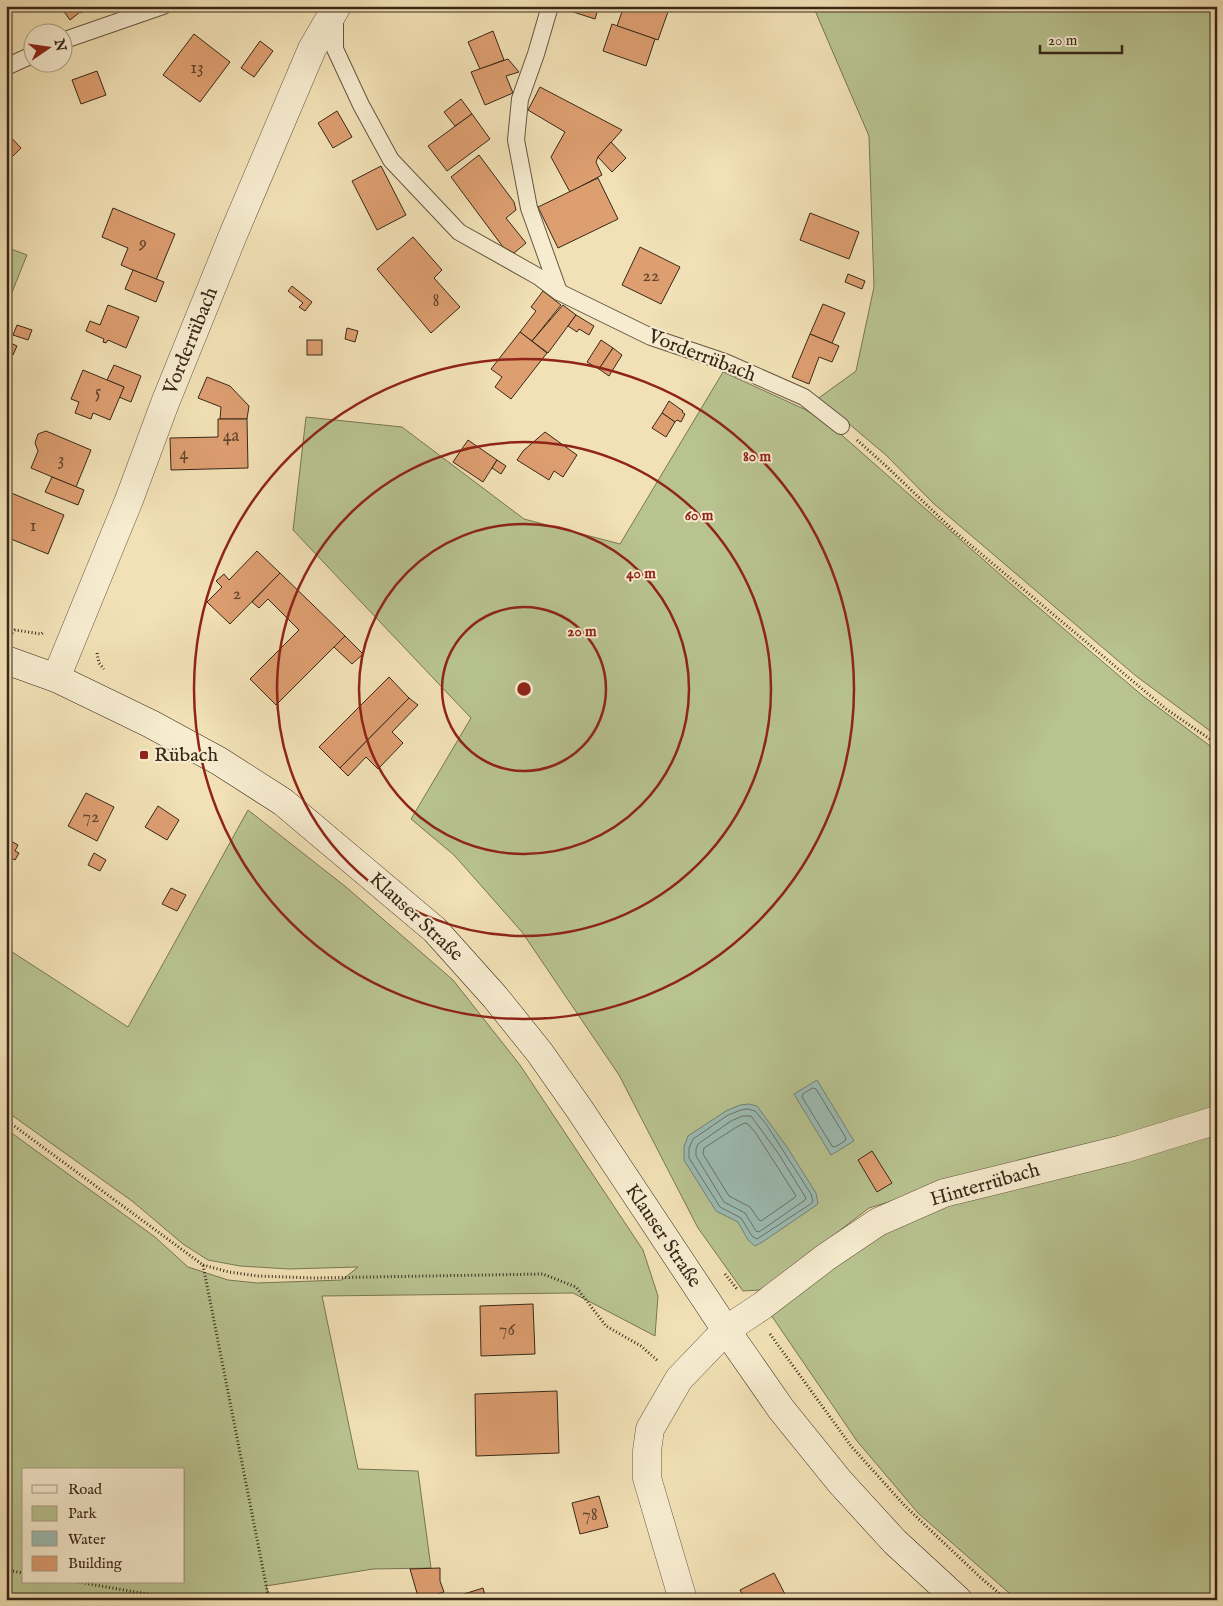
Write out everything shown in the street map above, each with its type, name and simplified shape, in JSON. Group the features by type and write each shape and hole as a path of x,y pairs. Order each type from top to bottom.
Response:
{"street":[{"name":"Vorderrübach","path":"56,678 129,500 233,235 312,49 335,7"},
{"name":"Klauser Straße","path":"6,660 56,678 151,724 211,756 283,802 435,930 540,1053 781,1409 840,1482 895,1542 958,1600"},
{"name":"Hinterrübach","path":"726,1330 762,1306 826,1257 878,1222 944,1193 1123,1149 1217,1120"},
{"path":"682,1600 647,1478 647,1451 650,1429 679,1379 726,1330"}],"lane":[{"path":"72,38 163,6"},
{"path":"550,6 520,99 516,140 529,208 559,292"},
{"name":"Vorderrübach","path":"335,7 335,49 391,160 460,232 539,277 559,292 651,337 725,362 804,397 841,426"},
{"path":"6,67 22,60"}],"path":[{"path":"841,426 955,532 1166,709 1217,744"},
{"path":"6,1120 203,1265 229,1272 258,1276 314,1278 543,1274 576,1287 606,1326 641,1346 679,1379"},
{"path":"203,1265 269,1600"},
{"path":"6,1570 22,1573"},
{"path":"90,1584 153,1595 158,1600"}],"green space":[{"path":"813,6 1217,6 1217,736 1136,676 933,503 886,455 842,418 816,400 856,371 874,287 869,136"},
{"path":"6,247 27,255 6,307"},
{"path":"723,372 804,409 828,423 1011,584 1143,696 1217,751 1217,1110 943,1185 869,1208 774,1281 759,1290 743,1291 698,1228 619,1075 522,932 454,855 411,819 471,718 293,530 306,417 402,427 524,519 620,544"},
{"path":"248,810 346,887 453,980 520,1065 643,1250 658,1296 655,1336 573,1293 322,1296 358,1469 418,1471 431,1568 373,1569 266,1586 271,1600 6,1600 6,1129 155,1237 188,1267 228,1280 257,1283 342,1280 358,1267 289,1269 240,1266 208,1260 183,1244 132,1201 6,1111 6,948 128,1027"},
{"path":"1217,1126 1217,1600 1017,1600 918,1513 857,1441 771,1315 883,1229 948,1200"}],"water":[{"path":"817,1080 854,1141 831,1155 794,1094"},
{"path":"749,1104 757,1106 787,1147 816,1193 818,1204 755,1246 748,1240 738,1222 716,1211 684,1160 684,1147 688,1136 726,1111 740,1105"}],"building":[{"path":"60,6 76,6 80,12 70,20"},
{"path":"76,6 91,6 81,13"},
{"path":"561,6 599,6 595,19 561,8"},
{"path":"624,6 660,6 669,9 658,40 617,26"},
{"path":"612,24 655,39 646,66 603,51"},
{"path":"493,31 504,60 480,69 468,42"},
{"path":"194,34 230,62 200,102 163,75"},
{"path":"260,41 273,51 254,77 241,68"},
{"path":"508,59 519,72 506,76 513,93 485,105 471,72"},
{"path":"97,71 106,95 81,104 72,80"},
{"path":"540,87 622,130 598,157 596,162 602,175 570,192 551,157 565,132 528,110"},
{"path":"461,99 472,114 455,126 444,112"},
{"path":"337,111 352,137 333,148 318,123"},
{"path":"472,114 490,139 447,171 428,146"},
{"path":"6,132 21,148 6,163"},
{"path":"611,142 626,158 612,172 598,157"},
{"path":"479,155 514,202 516,210 506,218 526,243 514,253 503,247 451,177"},
{"path":"381,166 406,215 377,230 352,181"},
{"path":"598,178 618,219 558,248 538,207"},
{"path":"113,208 175,234 156,280 121,265 128,248 102,237"},
{"path":"810,213 859,232 849,259 800,240"},
{"path":"413,237 442,270 434,278 460,307 431,333 377,269"},
{"path":"640,247 680,267 661,304 622,285"},
{"path":"133,270 164,282 156,302 125,289"},
{"path":"848,274 865,281 862,289 845,282"},
{"path":"292,286 312,302 305,311 299,307 303,303 288,291"},
{"path":"543,291 561,305 532,341 520,332 536,311 531,307"},
{"path":"823,304 845,313 832,343 810,334"},
{"path":"108,305 139,317 126,348 108,340 106,343 103,342 104,339 86,331 90,321 100,325"},
{"path":"563,305 576,315 548,353 532,341"},
{"path":"576,315 594,326 589,335 579,329 577,332 568,326"},
{"path":"17,325 32,330 28,340 13,335"},
{"path":"347,328 358,331 355,342 345,339"},
{"path":"520,332 547,353 511,399 495,387 502,377 491,369"},
{"path":"810,334 839,346 832,362 819,357 809,384 792,377"},
{"path":"307,340 322,340 322,355 307,355"},
{"path":"601,340 613,348 599,369 587,362"},
{"path":"6,341 17,346 13,355 6,353"},
{"path":"613,348 622,355 609,376 599,369"},
{"path":"114,365 141,376 131,402 119,397 124,387 107,380"},
{"path":"83,370 124,387 110,420 93,413 91,419 75,413 79,402 71,399"},
{"path":"207,377 230,386 249,406 247,419 220,419 221,407 198,398"},
{"path":"669,401 685,414 681,422 677,420 675,422 662,413"},
{"path":"662,413 675,422 666,437 652,428"},
{"path":"218,419 247,419 248,468 171,470 170,438 218,437"},
{"path":"46,431 91,450 76,487 31,468 38,451 35,443 38,434"},
{"path":"545,432 577,455 563,477 554,471 549,480 517,460 523,451"},
{"path":"468,440 497,460 483,482 453,462"},
{"path":"497,460 506,466 501,474 492,468"},
{"path":"52,477 84,490 78,505 45,492"},
{"path":"9,492 64,515 48,554 6,537 6,493"},
{"path":"257,551 280,573 230,624 207,602 222,587 216,581 224,574 229,580"},
{"path":"280,573 345,636 276,705 250,679 299,630 268,599 259,608 252,602"},
{"path":"345,636 363,654 352,664 334,647"},
{"path":"389,677 409,698 340,768 319,747"},
{"path":"409,698 418,705 392,732 403,743 378,769 366,757 348,776 340,768"},
{"path":"86,793 114,807 97,841 68,826"},
{"path":"158,806 179,820 167,840 145,827"},
{"path":"9,840 18,845 15,851 19,853 15,860 11,858 6,866 6,844"},
{"path":"94,853 106,860 100,871 88,865"},
{"path":"171,888 186,895 177,911 162,904"},
{"path":"872,1151 892,1183 877,1192 858,1160"},
{"path":"533,1304 535,1354 481,1356 480,1306"},
{"path":"557,1391 559,1453 476,1456 475,1394"},
{"path":"599,1496 608,1527 580,1534 572,1503"},
{"path":"440,1568 440,1581 444,1592 419,1600 410,1569"},
{"path":"774,1573 788,1600 745,1600 740,1590"},
{"path":"483,1588 486,1600 445,1600"}],"place":[{"name":"Rübach","path":"144,755"}]}
